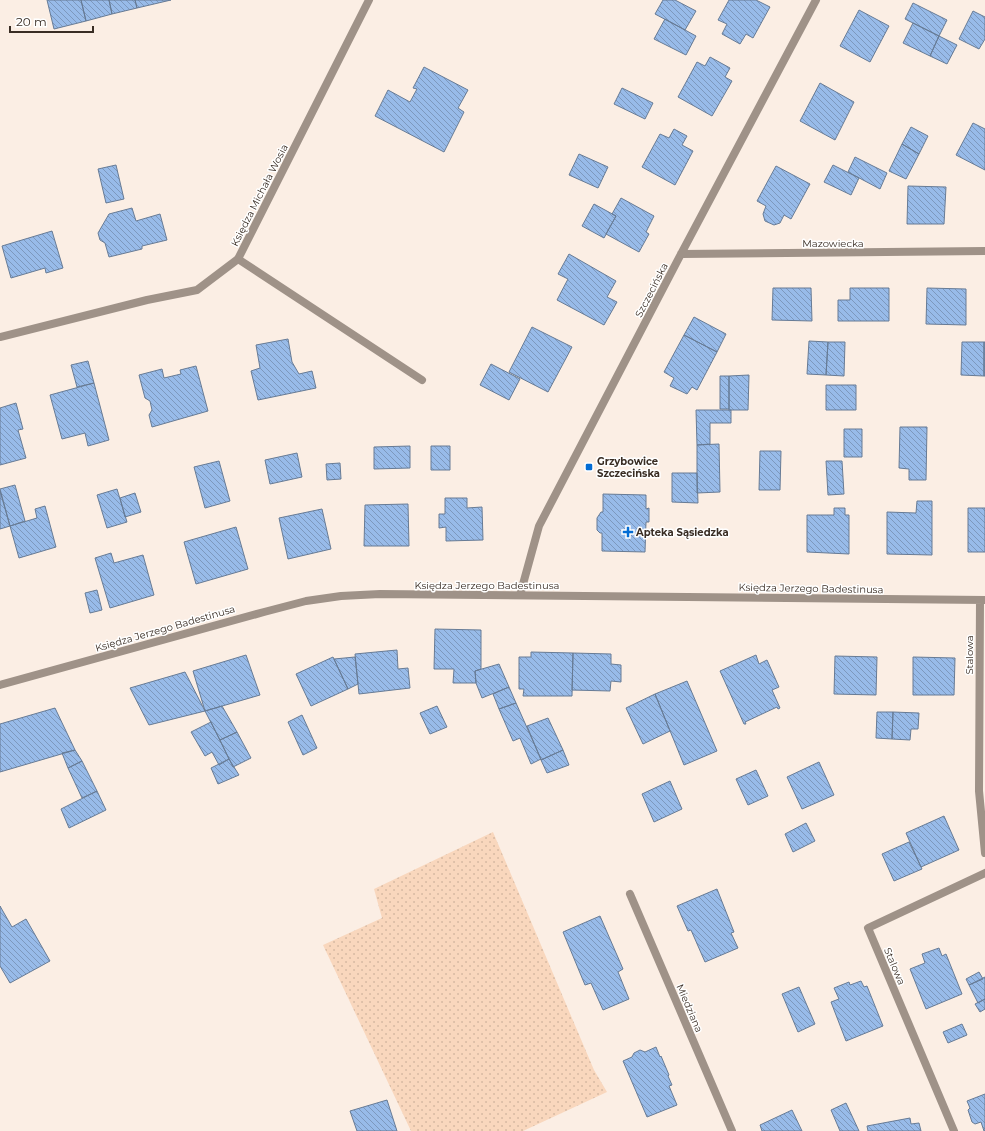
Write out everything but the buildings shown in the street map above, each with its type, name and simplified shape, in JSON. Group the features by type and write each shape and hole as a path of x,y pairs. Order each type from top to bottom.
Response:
{"street":[{"name":"Księdza Michała Wosia","path":"0,337 147,300 197,290 238,259 369,0"},
{"name":"Szczecińska","path":"520,595 539,526 680,254 816,0"},
{"name":"Mazowiecka","path":"680,254 985,251"},
{"path":"238,259 422,380"},
{"name":"Księdza Jerzego Badestinusa","path":"0,685 306,601 341,596 380,594 982,600"},
{"name":"Stalowa","path":"982,600 979,791 985,853"},
{"name":"Stalowa","path":"954,1131 868,928 985,874"},
{"name":"Miedziana","path":"630,894 732,1131"}],"shaded area":[{"path":"493,832 594,1070 607,1092 523,1131 411,1131 323,945 382,918 374,889"}],"place":[{"name":"Grzybowice Szczecińska","path":"589,467"},
{"name":"Apteka Sąsiedzka","path":"628,532"}]}
